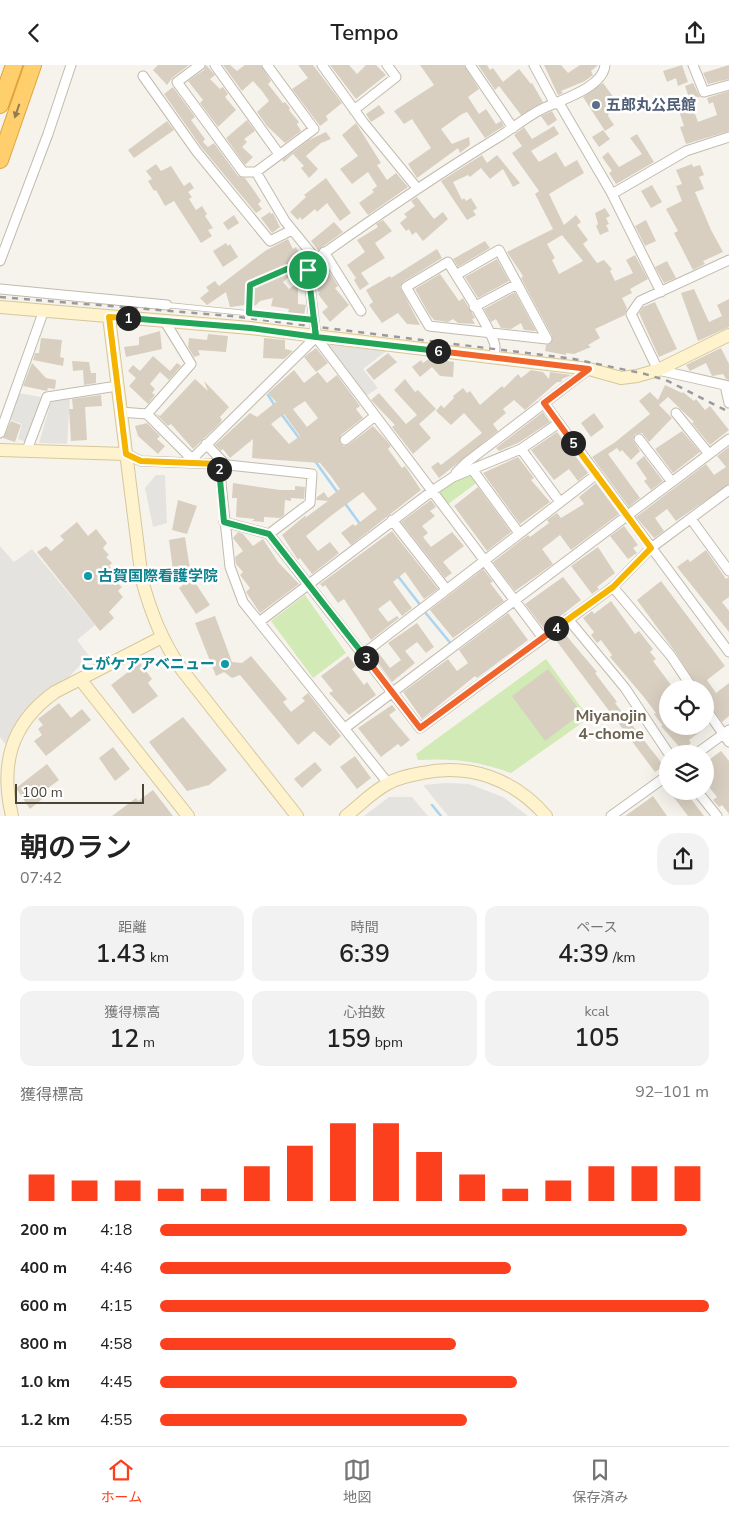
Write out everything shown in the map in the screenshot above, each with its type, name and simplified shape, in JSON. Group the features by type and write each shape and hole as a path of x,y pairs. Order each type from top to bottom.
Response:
{"highway":[{"path":"0,105 14,65"},
{"path":"0,160 33,65"}],"street":[{"path":"0,261 48,133 70,65"},
{"path":"200,65 177,82 243,172 256,172 314,129 267,65"},
{"path":"215,65 279,154"},
{"path":"322,65 354,110 417,188"},
{"path":"354,110 396,77 387,65"},
{"path":"470,65 513,128"},
{"path":"534,65 612,194 661,292"},
{"path":"543,638 316,337 308,270 316,259 417,188 513,128 597,81 605,65"},
{"path":"693,65 704,91 729,85"},
{"path":"143,76 197,152 270,241 292,230"},
{"path":"612,194 686,151 729,137"},
{"path":"256,172 292,230 316,259"},
{"path":"456,275 499,250 547,339 489,333 429,326 406,287 448,262 456,275 474,307 489,333 495,343 494,357"},
{"path":"324,253 361,311"},
{"path":"658,370 631,314 640,301 729,260"},
{"path":"474,307 518,284"},
{"path":"0,289 167,305"},
{"path":"0,307 164,320 494,357 589,369 621,377 637,376 658,370 729,335"},
{"path":"0,433 44,310"},
{"path":"109,317 142,580 151,613 162,637 182,670 297,816"},
{"path":"147,414 191,365 164,320"},
{"path":"190,461 316,337"},
{"path":"453,477 467,462 589,369"},
{"path":"658,370 727,385 729,403"},
{"path":"27,451 47,397 117,386"},
{"path":"544,403 729,652"},
{"path":"120,412 147,414 190,461"},
{"path":"676,413 708,454"},
{"path":"345,440 375,416"},
{"path":"259,622 392,519 453,477 521,449 559,423"},
{"path":"639,439 672,481"},
{"path":"345,728 729,439"},
{"path":"206,444 222,464 224,522 230,567 243,602 388,783"},
{"path":"521,449 560,502"},
{"path":"0,450 126,454 141,461 190,461 312,474 310,503 269,534"},
{"path":"472,469 520,533"},
{"path":"362,654 597,474"},
{"path":"224,522 269,534 420,728 613,587 651,548 729,490"},
{"path":"392,519 446,589"},
{"path":"691,519 729,571"},
{"path":"613,587 671,655 687,680"},
{"path":"568,619 625,688 663,745"},
{"path":"12,816 6,792 6,767 20,728 41,702 80,679 162,637"},
{"path":"80,679 188,816"},
{"path":"714,718 726,732 729,743"},
{"path":"708,745 726,732"},
{"path":"346,816 388,783 407,776 438,770 471,771 494,777 522,792 546,816"},
{"path":"611,816 659,781"},
{"path":"705,800 718,816"}],"lane":[{"path":"249,313 250,285 287,269 308,270"},
{"path":"167,305 314,320"}],"green space":[{"path":"473,474 479,481 447,505 437,492 443,487"},
{"path":"305,595 346,653 313,678 271,621"},
{"path":"546,659 589,718 511,773 465,761 443,759 418,760 416,754"}],"shaded area":[{"path":"322,340 389,349 363,369 378,388 366,396"},
{"path":"18,393 41,397 26,442 18,439 22,424 9,419"},
{"path":"70,399 67,444 39,443 51,402"},
{"path":"156,475 165,475 167,523 153,527 145,488"},
{"path":"0,546 14,562 32,549 95,625 77,640 89,656 5,744 0,737"},
{"path":"445,783 469,784 503,797 528,816 448,816 423,785"},
{"path":"389,797 412,797 428,816 364,816"}],"building":[{"path":"158,65 189,65 173,77 167,85 153,70"},
{"path":"206,65 215,75 210,79 220,89 223,87 228,94 225,97 236,110 218,127 200,103 203,100 188,81 204,70"},
{"path":"223,65 230,65 237,71 245,65 261,65 271,81 268,84 283,103 285,102 290,108 289,110 299,122 297,124 301,131 285,143 267,126 257,112 269,101 262,91 253,81 242,91"},
{"path":"298,65 313,65 342,103 326,116 328,120 320,126 292,89 308,78"},
{"path":"330,65 349,65 357,74 366,65 376,65 386,75 356,99"},
{"path":"420,65 464,65 479,89 468,97 479,114 486,109 496,124 501,121 504,126 485,138 467,112 462,114 441,129 452,144 469,137 470,145 460,153 458,148 417,178 408,164 431,148 412,119 404,124 394,111 434,85"},
{"path":"478,65 487,65 490,70 493,68 503,82 519,69 532,83 543,102 521,115 499,86 495,90"},
{"path":"544,65 561,65 568,73 580,65 598,65 591,71 593,75 585,81 561,91 563,93 558,95"},
{"path":"682,65 688,82 678,86 676,78 667,82 663,71"},
{"path":"729,65 729,79 708,84 703,73"},
{"path":"603,83 620,106 609,112 608,116 614,125 605,131 583,97"},
{"path":"693,83 700,97 690,100 685,86"},
{"path":"173,87 195,117 191,120 205,139 203,142 208,147 214,143 238,176 245,178 261,201 258,204 262,209 256,213 202,148 164,94"},
{"path":"729,91 729,131 686,144 680,127 684,126 678,108 691,103 698,122 717,115 713,102 709,104 707,98"},
{"path":"379,105 385,113 371,122 366,114"},
{"path":"552,111 557,120 548,126 541,116"},
{"path":"247,120 255,131 244,139 247,142 242,147 253,157 245,165 226,138"},
{"path":"167,121 174,130 134,158 128,150"},
{"path":"356,123 381,163 377,165 387,180 396,173 408,187 368,215 359,203 374,192 372,190 377,186 368,172 352,184 340,169 358,156 342,135"},
{"path":"554,126 559,134 531,151 539,162 556,152 565,167 577,160 584,173 549,194 564,225 576,215 581,222 577,225 588,240 583,244 597,263 604,260 612,269 610,271 615,281 633,273 626,260 635,255 648,279 630,289 632,293 622,298 627,308 625,315 595,329 600,338 588,345 591,347 574,354 566,353 566,355 545,351 546,345 552,342 552,336 521,278 523,276 507,252 553,229 535,194 539,191 512,153 522,146 514,135 524,127 532,139","holes":["562,235 583,261 559,274 552,260 555,258 547,244"]},
{"path":"603,130 610,139 599,147 592,137"},
{"path":"326,132 331,139 321,143 306,156 318,169 309,178 301,168 304,166 293,154 284,162 282,160 309,140"},
{"path":"637,134 654,162 616,184 609,173 612,171 602,157 608,152 619,167 642,154 630,138"},
{"path":"482,155 487,163 497,155 520,183 513,187 503,169 490,179 481,168 470,177 468,175 453,182 462,200 464,198 466,201 471,198 477,208 473,211 476,215 467,220 441,181"},
{"path":"156,164 161,171 171,166 184,186 190,182 194,188 188,192 192,197 189,199 196,210 202,206 207,214 205,216 213,228 208,230 212,236 201,243 174,201 165,206 156,190 154,191 148,181 152,179 146,171"},
{"path":"692,164 693,167 700,165 704,175 699,177 704,189 695,192 711,230 723,252 703,261 705,264 693,270 674,233 678,231 666,209 682,201 676,186 682,184 676,170"},
{"path":"326,178 351,213 340,221 327,203 317,212 315,209 302,220 300,217 298,220 290,212 306,197 304,195"},
{"path":"652,185 662,202 651,208 641,191"},
{"path":"417,197 434,219 443,212 448,219 423,241 416,232 412,235 409,229 406,231 400,223 407,217 404,214 415,206 411,201"},
{"path":"605,208 610,216 606,218 609,224 606,225 609,231 600,235 596,226 598,224 595,213"},
{"path":"270,212 271,214 273,213 280,227 272,233 261,218"},
{"path":"234,215 239,223 228,230 223,223"},
{"path":"383,220 392,231 375,243 385,258 361,273 369,284 360,290 354,280 356,278 347,265 365,252 357,240 378,227 376,224"},
{"path":"646,220 656,241 645,246 635,226"},
{"path":"334,222 343,232 318,250 311,241"},
{"path":"288,239 293,249 296,247 303,261 298,263 299,266 286,266 247,281 245,285 245,305 230,307 226,292 207,305 200,298 209,291 206,287 215,281 219,286 265,251"},
{"path":"485,241 490,248 458,267 453,259"},
{"path":"226,243 228,246 230,244 238,257 223,267 213,251"},
{"path":"437,249 442,258 403,282 400,287 420,325 407,324 398,313 382,323 369,305 373,302 366,290 390,276 391,278"},
{"path":"497,259 509,281 478,298 465,277"},
{"path":"667,261 676,278 664,283 655,267"},
{"path":"324,264 338,286 335,288 349,305 330,322 322,312 328,307 317,290 319,289 317,287 324,281 316,270"},
{"path":"292,274 283,282 289,289 298,282 298,304 306,305 304,315 288,313 289,309 271,306 273,298 260,301 255,306 253,304 253,288"},
{"path":"440,274 459,301 463,298 475,318 472,319 475,324 458,323 453,319 448,322 434,320 429,314 415,289"},
{"path":"694,289 709,322 722,316 717,305 729,299 729,327 698,341 681,293"},
{"path":"515,292 536,331 524,330 521,323 511,329 501,328 496,319 491,322 484,309"},
{"path":"655,302 677,349 659,357 639,313 643,307"},
{"path":"160,331 162,349 126,357 124,347 139,345 139,337"},
{"path":"208,334 228,336 226,352 198,350 200,355 194,357 188,347 189,338 207,340"},
{"path":"41,338 62,340 60,357 64,358 63,366 33,360 35,353 39,353"},
{"path":"264,338 285,340 285,349 293,351 284,359 263,358"},
{"path":"316,348 328,363 316,372 304,357"},
{"path":"721,348 729,364 729,380 723,374 712,376 706,363 690,371 686,365"},
{"path":"388,353 397,362 374,380 366,370"},
{"path":"153,356 170,371 177,363 181,366 169,380 160,372 150,384 155,389 152,393 155,395 148,404 129,386 136,378 128,371 133,365 140,371"},
{"path":"430,358 454,362 453,377 440,376 432,367 420,377 412,367 421,360 423,363"},
{"path":"72,361 89,362 91,373 96,373 96,383 84,385 83,370 73,371"},
{"path":"32,363 46,378 56,380 55,389 48,388 47,391 23,386"},
{"path":"294,370 304,383 318,372 327,383 337,375 360,406 356,409 363,418 341,435 340,443 343,446 348,445 373,426 391,446 388,449 402,468 405,466 421,490 351,545 341,533 353,524 355,526 377,509 363,492 332,515 306,536 318,551 330,542 339,553 312,574 300,558 298,560 282,535 306,515 305,518 328,501 316,500 317,497 324,492 328,498 340,489 330,475 320,463 252,458 253,439 230,458 223,449 221,451 215,445 250,413 257,417 276,402 268,393","holes":["305,401 318,418 307,427 293,409","284,414 300,436 289,444 271,424"]},
{"path":"531,370 543,372 549,379 550,372 571,375 562,379 561,382 557,382 525,410 514,400 503,409 506,413 493,424 498,431 439,478 431,467 438,462 441,465 482,433 464,413 451,425 436,411 441,405 444,408 454,398 453,396 463,388 467,393 470,391 480,405 502,386 504,388 518,374 521,378"},
{"path":"195,379 208,391 204,381 229,407 220,417 222,420 220,423 193,449 171,424 168,426 156,414 160,416"},
{"path":"405,379 415,392 418,390 436,409 419,424 431,438 413,454 392,427 395,425 371,400 379,393 406,424 417,415 394,390"},
{"path":"665,385 683,392 694,401 696,399 705,410 710,406 729,430 710,445 692,423 694,422 668,397 659,405 672,418 649,442 642,433 635,434 633,440 640,451 631,460 622,450 620,452 617,448 608,454 640,498 629,507 592,457 614,443 650,414 639,401 650,392 658,400"},
{"path":"101,395 102,406 85,407 87,440 71,441 69,409 73,409 72,399"},
{"path":"543,412 550,422 518,443 499,451 496,448"},
{"path":"594,413 604,427 591,437 581,423"},
{"path":"11,421 21,425 15,442 3,438"},
{"path":"147,423 160,436 157,439 165,446 158,454 138,436 135,426"},
{"path":"682,431 700,452 673,473 655,449"},
{"path":"557,432 588,473 578,481 569,469 554,480 531,450"},
{"path":"729,447 729,484 676,521 667,509 655,518 664,531 654,538 636,517 706,464 714,475 726,467 717,456"},
{"path":"644,456 663,481 651,490 644,481 647,479 636,463"},
{"path":"518,457 534,478 531,480 550,502 520,524 483,473"},
{"path":"233,483 280,490 295,490 295,486 305,487 304,499 291,498 291,501 285,500 284,515 280,518 264,517 264,522 252,521 255,519 236,517 237,498 232,498"},
{"path":"596,483 619,514 571,550 560,535 542,549 553,564 515,591 493,562 528,535 530,537 549,523 547,520 557,513 561,518 584,504 579,497"},
{"path":"478,487 511,532 487,551 454,506"},
{"path":"178,500 197,506 187,534 172,530"},
{"path":"431,500 436,507 430,511 435,516 422,526 428,533 423,537 431,547 452,532 464,546 443,562 452,573 445,578 401,522"},
{"name":"古賀国際看護学院","path":"77,522 88,536 96,529 107,543 103,548 109,555 106,557 112,563 109,566 116,573 113,575 118,579 115,581 122,587 118,591 123,597 109,612 114,618 100,631 37,552 46,546 51,551 64,540 60,536"},
{"path":"624,526 638,545 633,548 637,553 628,559 610,536"},
{"path":"392,531 438,589 424,599 405,572 393,582 412,608 402,616 390,600 378,609 388,622 397,616 399,618 371,640 344,599 338,603 325,585 323,587 320,584"},
{"path":"238,532 243,534 253,546 263,539 278,562 299,584 260,613 246,592 250,588 240,575 243,572 236,564 235,557 243,551 233,538"},
{"path":"185,537 191,576 174,578 169,540"},
{"path":"598,547 615,573 597,587 599,589 592,594 571,566"},
{"path":"706,550 726,579 729,577 729,597 722,602 729,611 729,632 677,567 688,559 690,562"},
{"path":"483,569 493,582 490,583 504,601 453,638 430,610"},
{"path":"563,577 581,600 544,629 525,604"},
{"path":"192,578 210,605 196,614 179,588"},
{"path":"661,581 725,666 707,680 693,680 637,600"},
{"path":"611,601 635,634 639,631 653,649 650,652 656,659 653,661 667,680 659,680 659,721 654,714 656,713 643,696 610,657 612,655 601,640 597,643 591,635 594,632 583,618 592,611 594,614"},
{"path":"508,613 528,640 477,678 475,676 422,719 403,692 448,659 457,671 468,663 459,650"},
{"path":"215,616 232,662 242,663 251,656 287,699 283,702 291,712 305,701 302,698 308,693 341,736 330,746 314,731 298,745 240,675 232,678 224,672 216,676 195,623"},
{"path":"417,623 434,647 426,653 417,642 405,651 415,663 392,682 373,656 378,652 390,668 401,660 388,643"},
{"path":"564,633 597,672 595,673 617,702 615,703 659,760 659,769 655,772 555,639"},
{"path":"348,656 356,666 352,669 364,685 367,682 376,695 349,715 329,693 333,691 321,676"},
{"path":"140,663 152,679 148,683 158,696 133,714 111,685"},
{"path":"548,669 582,713 545,741 512,696"},
{"path":"729,683 729,716 722,722 714,712 714,690 716,693"},
{"path":"59,703 71,718 82,709 91,720 46,756 34,741 42,735 38,729 43,725 38,719"},
{"path":"392,705 396,710 389,715 410,740 401,747 398,744 381,757 358,728"},
{"path":"183,717 227,770 209,785 187,791 149,742"},
{"path":"669,735 696,735 689,740 691,743 688,745 678,745"},
{"path":"113,747 130,769 115,781 99,758"},
{"path":"721,751 729,761 729,814 722,805 719,807 713,800 717,797 714,793 714,756"},
{"path":"355,756 371,778 357,789 340,767"},
{"path":"315,762 322,770 302,788 294,779"},
{"path":"47,764 59,780 44,791 47,795 30,809 16,788"},
{"path":"153,790 173,816 112,816 136,798 138,801"},
{"path":"653,796 667,816 625,816"},
{"path":"676,800 692,800 704,816 688,816"}],"waterway":[{"path":"268,395 275,406"},
{"path":"282,415 299,438"},
{"path":"315,461 338,493"},
{"path":"344,502 360,524"},
{"path":"397,575 421,606"},
{"path":"424,611 452,645"},
{"path":"432,805 441,816"}],"railway":[{"path":"0,297 231,316 574,359 645,374 668,381 729,412"}],"place":[{"name":"五郎丸公民館","path":"596,105"},
{"name":"古賀国際看護学院","path":"88,576"},
{"name":"こがケアアベニュー","path":"225,664"}],"district":[{"name":"Miyanojin 4-chome","path":"611,724"}],"route":[{"path":"308,270 287,269 250,285 249,313 314,320 315,327 316,337 589,369 544,403 651,548 613,587 420,728 269,534 224,522 219,464 141,461 126,454 109,317 250,328 316,337 314,320 308,270"}]}
